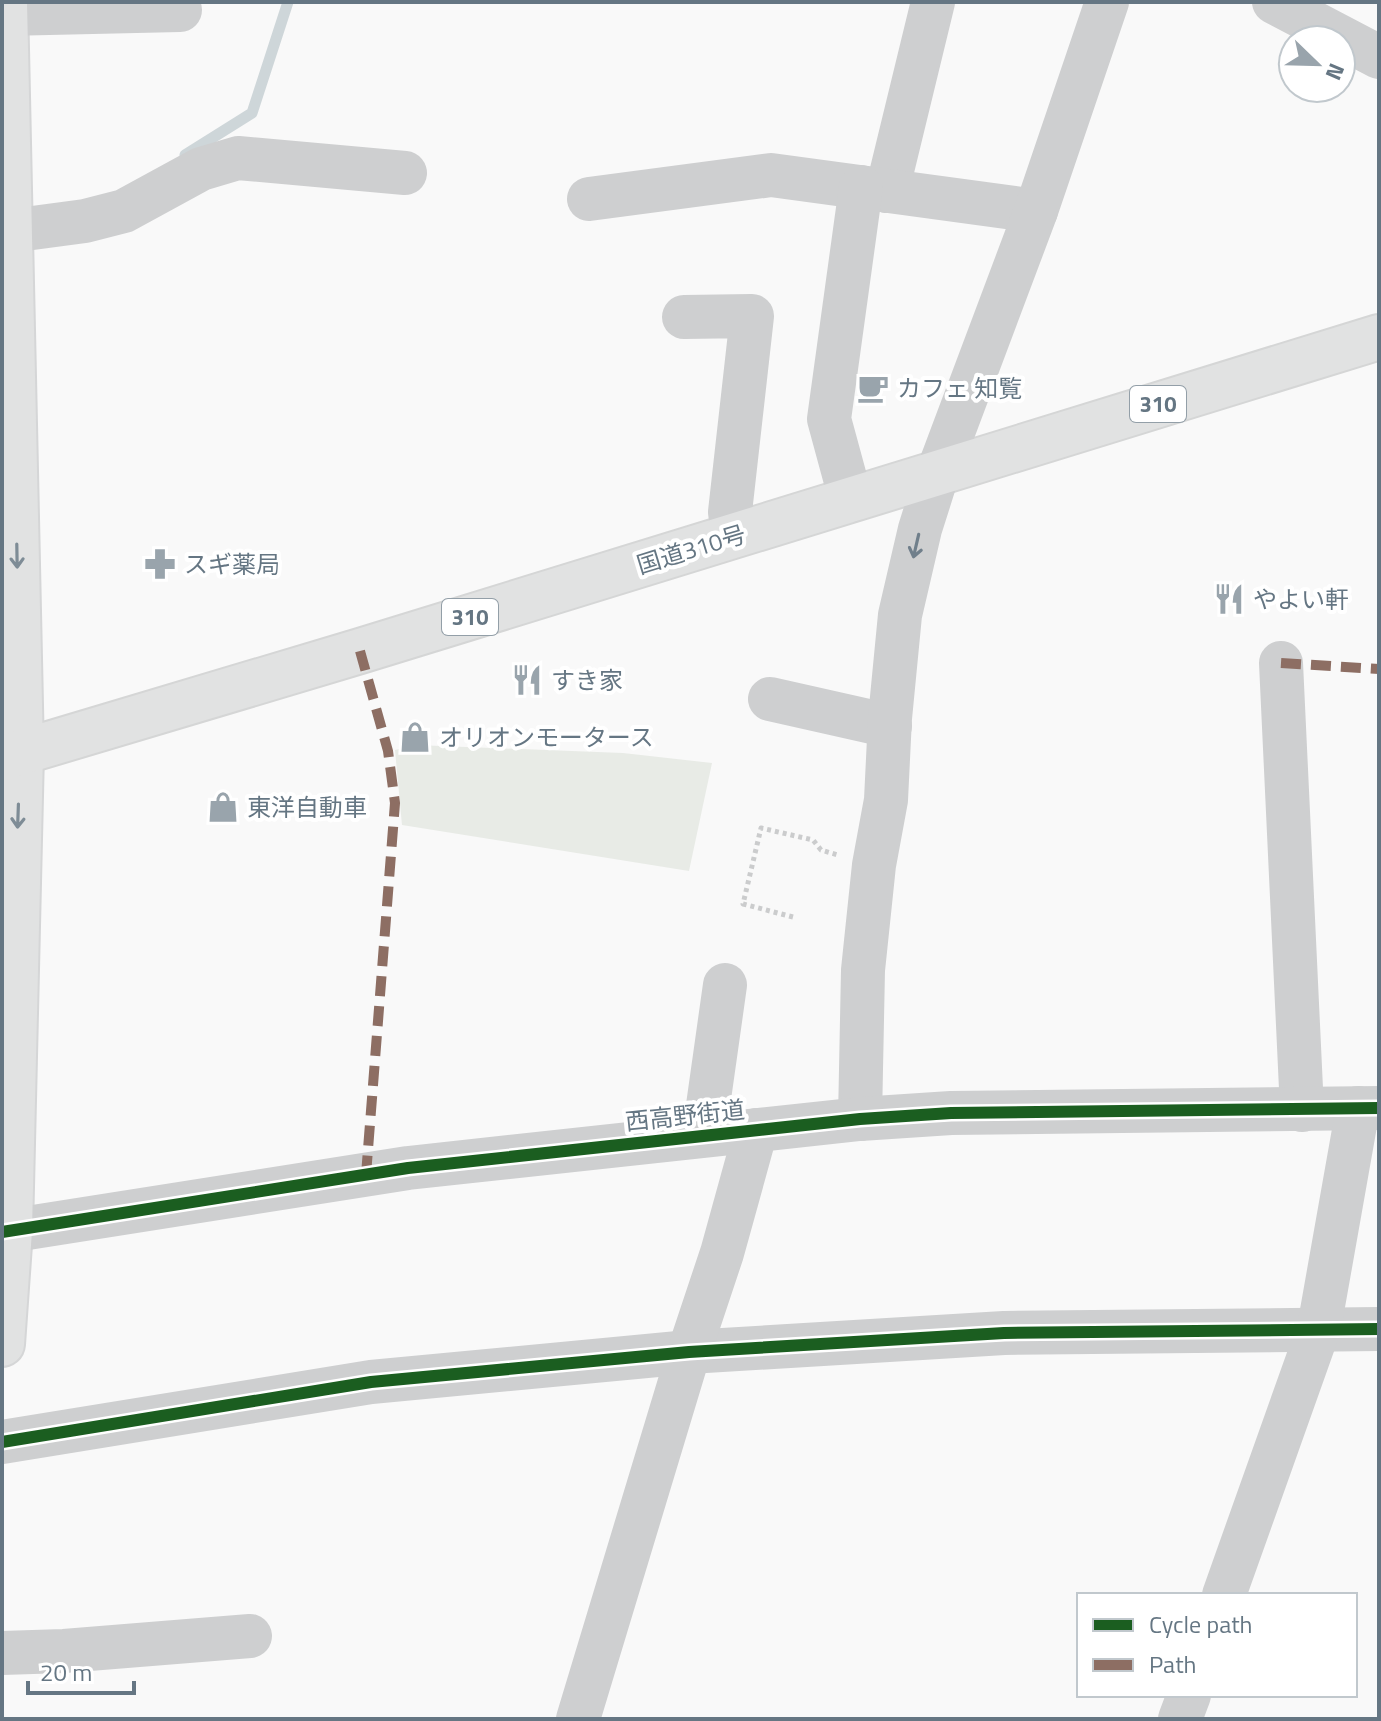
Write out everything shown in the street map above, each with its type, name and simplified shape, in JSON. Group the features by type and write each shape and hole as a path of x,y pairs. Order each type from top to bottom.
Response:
{"main road":[{"path":"2,1344 11,755 10,231 5,8"},
{"name":"国道310号","path":"11,755 1379,337"}],"street":[{"path":"851,500 829,419 874,189 933,2"},
{"path":"860,1119 863,970 874,865 886,800 900,615 920,529 938,472 1036,211 1107,2"},
{"path":"1274,2 1379,57"},
{"path":"5,8 178,17"},
{"path":"10,231 85,221 124,211 201,169 238,158 405,173"},
{"path":"589,199 771,175 1036,211"},
{"path":"684,317 752,316 730,512 733,536"},
{"path":"1281,663 1302,1110"},
{"path":"770,699 890,722"},
{"path":"704,1134 725,985"},
{"path":"1225,1593 1319,1328 1368,1108"},
{"name":"西高野街道","path":"6,1231 408,1168 860,1119 951,1113 1368,1108"},
{"path":"578,1719 722,1253 756,1130"},
{"path":"2,1442 371,1382 689,1352 1004,1333 1379,1329"},
{"path":"2,1653 250,1636"},
{"path":"1180,1719 1188,1697"}],"path":[{"path":"793,917 743,904 761,828 813,840 821,850 874,865"}],"shaded area":[{"path":"416,745 623,753 712,763 689,871 402,825 395,750"}],"waterway":[{"path":"185,155 252,113 288,2"}],"marked path":[{"path":"360,651 388,751 395,803 366,1175"},
{"path":"1281,663 1379,669"}],"cycle path":[{"path":"2,1232 408,1168 860,1119 951,1113 1379,1108"},
{"path":"2,1442 371,1382 689,1352 1004,1333 1379,1329"}],"place":[{"name":"カフェ 知覧","path":"873,388"},
{"name":"スギ薬局","path":"160,564"},
{"name":"やよい軒","path":"1229,599"},
{"name":"すき家","path":"527,680"},
{"name":"オリオンモータース","path":"415,737"},
{"name":"東洋自動車","path":"223,807"}]}
